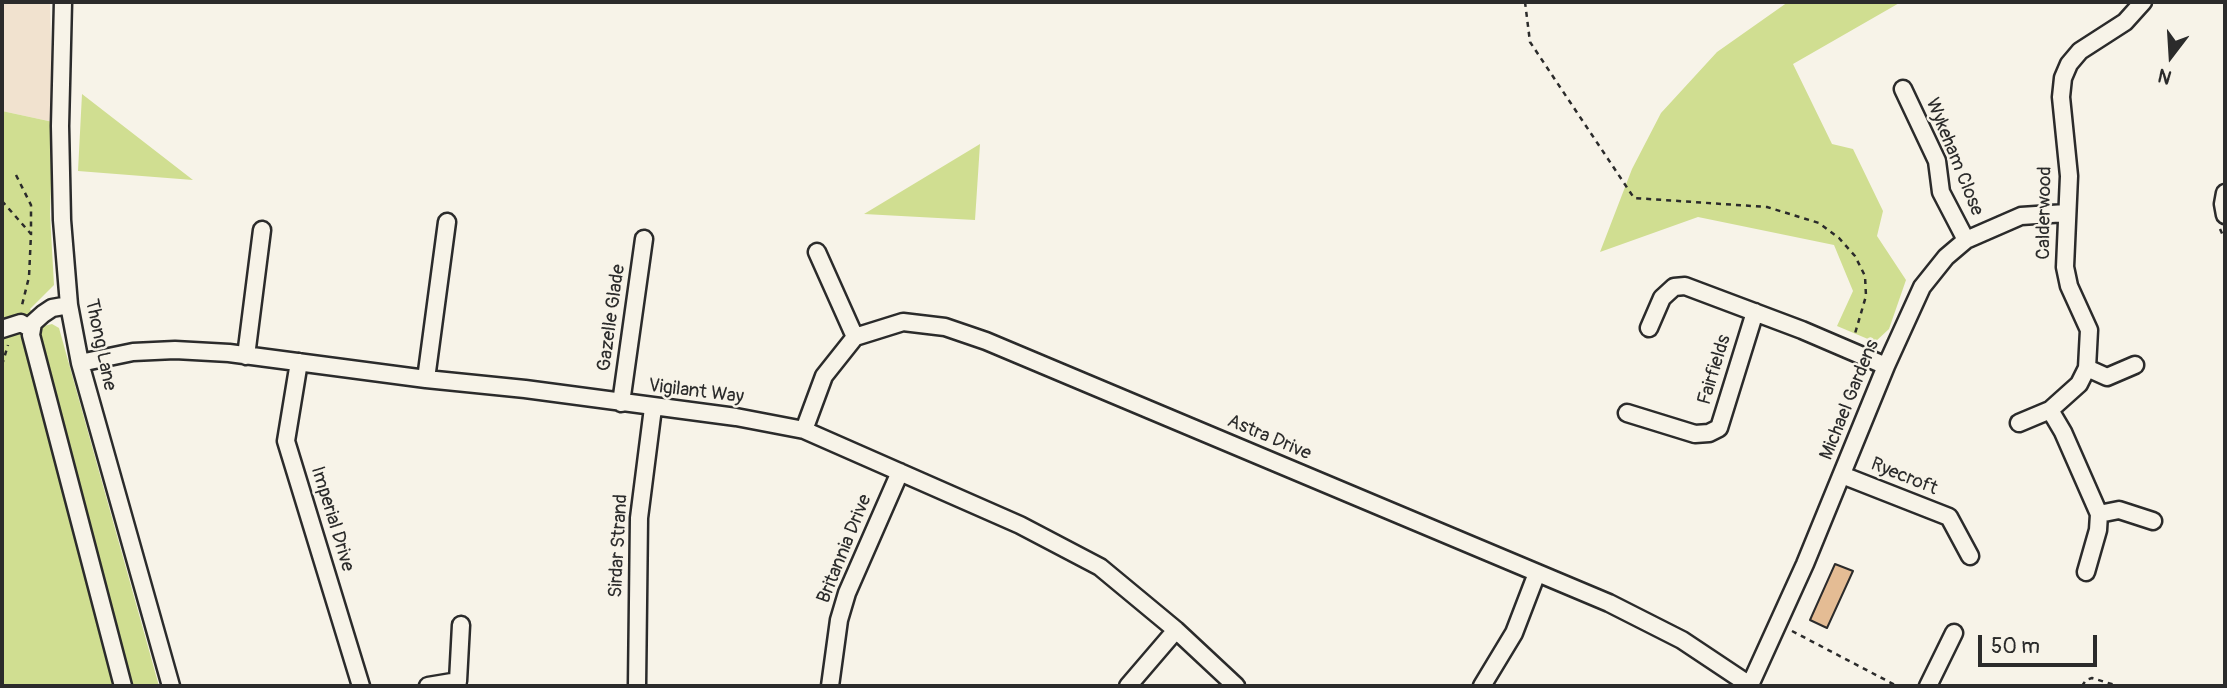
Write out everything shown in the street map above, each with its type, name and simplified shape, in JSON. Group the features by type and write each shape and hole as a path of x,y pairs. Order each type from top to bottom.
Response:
{"street":[{"name":"Thong Lane","path":"63,2 60,126 62,220 69,305 80,363 171,686"},
{"name":"Calderwood","path":"2087,368 2089,330 2069,286 2065,267 2068,176 2061,97 2063,78 2070,62 2080,51 2126,22 2143,2"},
{"name":"Wykeham Close","path":"1903,89 1937,161 1941,192 1966,240"},
{"path":"2225,193 2225,215"},
{"name":"Michael Gardens","path":"1750,686 1805,564 1886,366 1922,287 1946,257 1966,240 2021,216 2066,213"},
{"path":"426,379 447,222"},
{"path":"246,356 262,230"},
{"name":"Gazelle Glade","path":"621,403 644,239"},
{"path":"804,430 824,376 855,337 817,252"},
{"path":"1649,328 1662,298 1674,288 1685,286 1886,366"},
{"path":"69,305 52,308 33,323 31,329 123,686"},
{"name":"Fairfields","path":"1627,413 1695,433 1709,433 1719,428 1755,312"},
{"name":"Astra Drive","path":"855,337 903,322 944,327 986,341 1609,603 1682,640 1750,686"},
{"path":"8,326 25,324 31,329"},
{"name":"Vigilant Way","path":"80,363 133,352 175,350 246,356 525,389 804,430 1020,525 1100,567 1176,630 1236,686"},
{"name":"Imperial Drive","path":"299,362 286,441 361,686"},
{"path":"2019,422 2050,410 2079,384 2087,368 2107,377 2135,365"},
{"name":"Sirdar Strand","path":"637,686 639,518 653,408"},
{"path":"2050,410 2063,432 2099,514 2098,530 2087,572"},
{"name":"Britannia Drive","path":"830,686 839,620 847,593 900,472"},
{"name":"Ryecroft","path":"1842,475 1949,517 1969,556"},
{"path":"2099,514 2119,510 2153,521"},
{"path":"1482,686 1514,633 1537,573"},
{"path":"428,686 458,681 461,625"},
{"path":"1128,686 1176,630"},
{"path":"1928,686 1954,633"}],"path":[{"path":"1525,2 1530,43 1634,198 1767,207 1819,223 1839,238 1855,256 1865,276 1866,296 1861,319 1849,350"},
{"path":"2,365 8,326 24,302 29,277 31,205 16,175"},
{"path":"2,201 31,234"},
{"path":"1785,628 1897,686"},
{"path":"2082,686 2086,680 2094,678 2118,686"}],"shaded area":[{"path":"2,2 50,2 53,122 2,111"}],"green space":[{"path":"1788,2 1901,2 1793,64 1832,144 1853,149 1883,211 1877,236 1906,280 1889,329 1875,342 1837,326 1853,291 1834,245 1698,217 1600,252 1632,169 1661,113 1717,52"},
{"path":"82,94 193,180 78,171"},
{"path":"2,111 53,122 50,214 54,285 30,309 44,326 52,324 59,328 159,686 2,686"},
{"path":"980,144 975,220 864,214"}],"building":[{"path":"1835,564 1853,571 1827,628 1810,620"}]}
